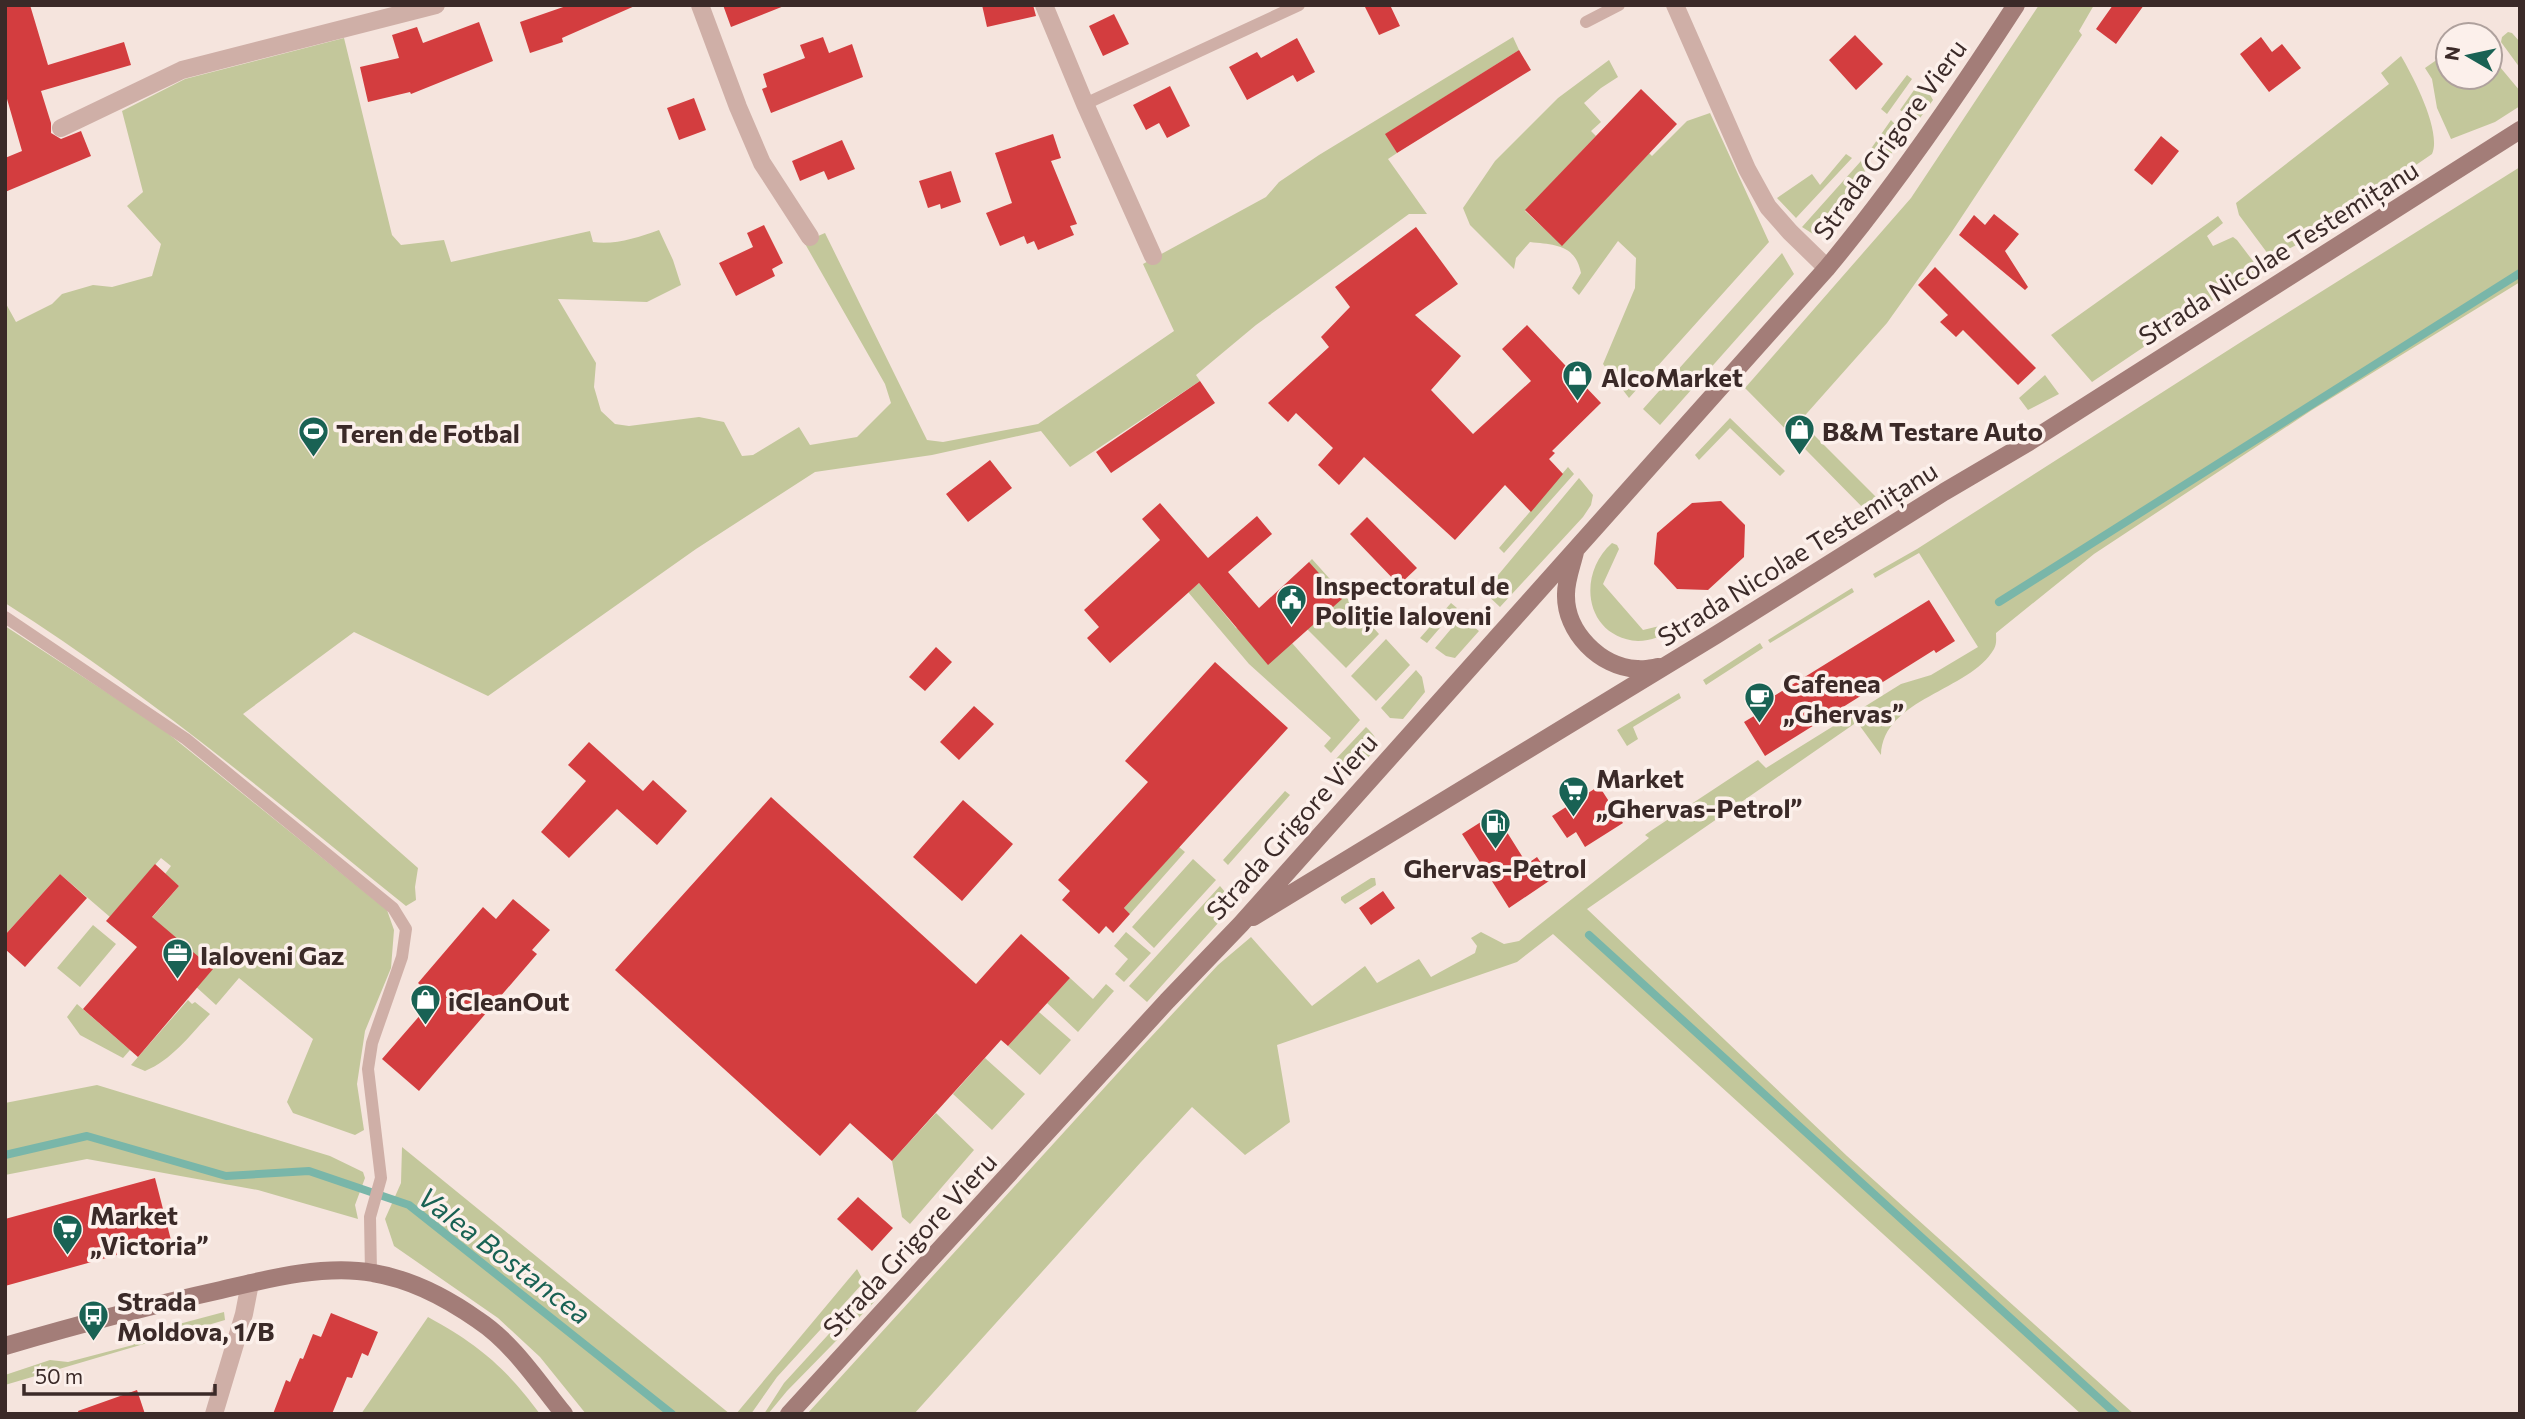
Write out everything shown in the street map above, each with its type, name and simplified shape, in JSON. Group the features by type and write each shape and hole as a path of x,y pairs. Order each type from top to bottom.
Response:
{"main road":[{"name":"Strada Grigore Vieru","path":"789,1414 1167,1001 1241,924 1827,268 1873,213 1926,140 2015,5"},
{"name":"Strada Nicolae Testemițanu","path":"1241,924 1665,666 1935,497 2029,442 2520,130"},
{"path":"1575,551 1566,595 1572,622 1587,646 1610,663 1637,670 1665,666"},
{"path":"5,1346 121,1312 250,1283 299,1274 370,1272 399,1279 444,1298 481,1321 516,1354 564,1414"}],"street":[{"path":"61,128 182,69 436,5"},
{"path":"700,5 762,163 810,237"},
{"path":"1044,5 1153,256"},
{"name":"Strada Grigore Vieru","path":"1675,5 1747,169 1768,206 1827,268"},
{"path":"214,1414 244,1314 250,1283"}],"lane":[{"path":"1085,104 1299,5"},
{"path":"1586,22 1619,5"},
{"path":"5,617 186,738 393,908 406,929 402,957 372,1043 368,1069 381,1178 370,1217 370,1272"}],"green space":[{"path":"2039,5 2094,5 2079,31 2082,35 1951,233 1887,323 1800,421 1888,509 1872,517 1745,388 1911,198"},
{"path":"2512,33 2520,42 2520,68 2504,46 2504,35"},
{"path":"1513,37 1519,50 1386,134 1397,153 1388,159 1427,214 1409,214 1256,325 1196,375 1200,381 1070,467 1041,431 932,455 815,472 696,549 488,696 354,632 243,714 418,868 416,900 406,906 160,711 5,603 5,302 16,322 52,304 62,294 93,285 112,287 152,276 161,244 127,206 143,192 122,111 185,79 344,38 392,235 401,245 444,240 451,262 590,231 593,242 610,243 659,230 681,285 647,302 558,299 596,363 594,387 601,411 615,424 629,426 699,417 724,422 742,456 753,455 799,427 810,445 857,437 891,403 885,384 804,242 825,233 927,440 943,442 1038,424 1174,331 1143,264 1266,197 1279,182 1319,155"},
{"path":"2401,56 2419,90 2430,119 2434,144 2432,154 2308,239 2271,258 2239,215 2236,203 2389,84 2381,73"},
{"path":"1609,60 1618,77 1584,103 1601,122 1591,131 1596,136 1525,211 1562,245 1649,153 1652,156 1687,121 1710,113 1769,242 1629,398 1603,364 1635,288 1636,258 1618,241 1579,295 1572,288 1581,273 1578,263 1569,251 1556,245 1530,242 1516,258 1514,269 1470,225 1463,208 1495,161 1558,98"},
{"path":"2434,62 2434,91 2432,79 2425,68"},
{"path":"2504,72 2520,91 2520,106 2495,122 2451,139 2437,108 2434,91 2504,91"},
{"path":"1907,75 1912,79 1887,114 1881,109"},
{"path":"1919,83 1933,100 1920,118 1911,117 1900,110"},
{"path":"1891,120 1906,136 1891,154 1881,156 1868,153"},
{"path":"1846,154 1852,158 1796,218 1777,198 1812,174 1820,185"},
{"path":"1861,161 1869,182 1827,235 1813,234 1802,227"},
{"path":"2520,167 2520,282 2312,410 2094,554 1996,633 1995,647 1982,663 1911,707 1896,720 1885,736 1881,755 1857,722 1587,909 1847,1156 2134,1414 2081,1414 1553,934 1517,962 1277,1045 1290,1122 1245,1155 1192,1107 914,1414 807,1414 1136,1053 1218,965 1251,937 1312,1006 1365,966 1377,983 1419,959 1431,977 1475,953 1477,946 1471,938 1481,932 1504,944 1519,941 1649,838 1645,835 1758,760 1766,768 1901,684 1931,675 1978,647 1919,553 1875,578 1873,574 1917,549"},
{"path":"2218,216 2223,223 2207,236 2213,246 2233,237 2259,269 2092,382 2051,335"},
{"path":"1782,253 1794,274 1660,425 1643,409"},
{"path":"2045,375 2059,394 2028,410 2019,398"},
{"path":"1730,418 1785,471 1780,476 1730,428 1699,460 1695,455"},
{"path":"1568,467 1574,474 1504,553 1499,548"},
{"path":"1579,478 1593,495 1591,505 1500,607 1484,592"},
{"path":"1612,543 1619,549 1603,584 1643,630 1672,623 1675,631 1638,641 1620,637 1597,617 1590,587 1593,571"},
{"path":"1312,559 1379,634 1346,668 1307,629 1309,562"},
{"path":"1199,583 1236,628 1292,643 1360,720 1331,753 1324,746 1331,738 1249,664 1188,592"},
{"path":"1852,588 1854,592 1770,643 1768,640"},
{"path":"1451,603 1457,608 1427,643 1420,638"},
{"path":"1461,617 1479,631 1455,658 1446,656 1435,648"},
{"path":"5,626 160,727 387,910 394,930 391,968 365,1031 357,1084 364,1130 355,1135 293,1113 287,1102 313,1039 239,978 216,1005 138,934 179,886 165,874 171,866 161,858 110,917 60,874 5,935"},
{"path":"1386,639 1410,665 1376,701 1351,676"},
{"path":"1760,643 1763,648 1706,685 1703,680"},
{"path":"1416,670 1422,677 1425,692 1403,719 1390,718 1381,708"},
{"path":"1679,693 1681,698 1633,727 1638,739 1627,746 1617,730"},
{"path":"1366,727 1375,738 1376,746 1363,764 1345,767 1334,761"},
{"path":"1285,791 1290,795 1228,865 1223,860"},
{"path":"1179,847 1185,852 1130,914 1124,908"},
{"path":"1193,859 1216,880 1154,948 1132,927"},
{"path":"1375,878 1376,885 1345,904 1341,900 1341,897"},
{"path":"1220,886 1230,898 1228,912 1147,1002 1129,986"},
{"path":"93,925 116,944 80,987 57,968"},
{"path":"1126,932 1151,953 1124,982 1115,974 1128,959 1114,946"},
{"path":"1070,978 1093,999 1106,984 1114,991 1078,1032 1047,1003"},
{"path":"188,1000 210,1014 180,1046 155,1066 145,1071 131,1065"},
{"path":"77,1004 130,1050 123,1058 80,1035 67,1017"},
{"path":"1039,1012 1071,1040 1040,1075 1008,1046"},
{"path":"985,1058 1025,1094 992,1130 953,1094"},
{"path":"97,1085 330,1156 363,1172 365,1178 355,1205 358,1219 258,1190 87,1159 5,1175 5,1103"},
{"path":"936,1113 974,1150 910,1224 902,1217 892,1161"},
{"path":"402,1147 730,1414 586,1414 540,1357 498,1318 394,1246 385,1219 401,1183"},
{"path":"857,1269 864,1282 777,1377 751,1414 736,1414"},
{"path":"870,1289 879,1297 768,1414 764,1414 784,1383"},
{"path":"224,1312 225,1320 5,1385 5,1375 50,1360 68,1362 133,1345 149,1332"},
{"path":"428,1317 490,1358 540,1414 361,1414"}],"building":[{"path":"5,5 30,5 48,65 124,42 131,65 41,91 51,123 51,133 61,139 81,131 91,156 5,192 5,158 22,151 5,92"},
{"path":"569,5 637,5 562,38 563,42 530,53 520,22"},
{"path":"723,5 784,5 784,6 731,27"},
{"path":"982,5 1033,5 1036,16 987,27"},
{"path":"1364,5 1390,5 1400,26 1379,35"},
{"path":"2113,5 2144,5 2116,44 2096,29"},
{"path":"1114,14 1129,44 1103,56 1089,26"},
{"path":"479,22 493,61 411,94 410,92 368,102 360,67 399,58 392,35 417,27 423,43"},
{"path":"1855,35 1883,64 1856,90 1829,60"},
{"path":"823,37 829,53 852,44 863,77 771,113 762,89 767,87 763,74 805,58 800,45"},
{"path":"2261,37 2272,52 2282,44 2301,68 2269,92 2240,54"},
{"path":"1297,38 1315,72 1297,82 1293,75 1247,100 1229,67 1257,52 1261,58"},
{"path":"1519,50 1531,70 1397,153 1385,134"},
{"path":"1170,86 1190,126 1167,138 1159,123 1146,130 1133,105"},
{"path":"1641,89 1677,124 1562,246 1525,210"},
{"path":"694,98 706,130 679,140 667,108"},
{"path":"1053,134 1061,158 1051,161 1077,224 1070,226 1074,235 1038,250 1034,241 1027,244 1024,236 1000,246 986,213 1012,203 995,153"},
{"path":"2161,136 2179,151 2152,185 2134,170"},
{"path":"842,140 855,169 828,180 824,171 800,181 792,161"},
{"path":"951,171 961,202 941,209 940,204 928,208 919,181"},
{"path":"1994,214 2019,234 2005,251 2028,287 2025,290 1959,235 1974,215 1985,225"},
{"path":"764,225 783,263 772,269 775,276 736,296 719,263 753,247 747,233"},
{"path":"1416,227 1458,284 1415,315 1461,356 1431,390 1473,434 1531,381 1502,349 1527,325 1601,403 1552,451 1555,453 1549,459 1563,474 1531,512 1505,485 1455,540 1364,457 1339,485 1318,465 1333,448 1296,413 1288,422 1268,403 1329,347 1321,337 1350,307 1335,287"},
{"path":"1935,267 2036,368 2018,385 1963,330 1956,337 1940,322 1948,315 1918,285"},
{"path":"1200,381 1215,403 1111,473 1096,452"},
{"path":"990,460 1012,488 968,522 946,494"},
{"path":"1721,501 1745,525 1744,557 1708,590 1677,589 1654,564 1657,533 1692,503"},
{"path":"1160,503 1208,558 1257,516 1272,534 1228,572 1259,608 1309,562 1342,599 1268,665 1199,583 1110,663 1087,638 1099,627 1084,610 1160,540 1142,519"},
{"path":"1367,517 1417,568 1399,585 1350,534"},
{"path":"1929,600 1955,641 1936,653 1934,650 1765,756 1744,722 1769,707 1766,701"},
{"path":"936,647 952,662 925,691 909,677"},
{"path":"1215,662 1288,728 1124,908 1130,914 1113,933 1106,926 1099,934 1062,900 1070,891 1058,880 1148,782 1125,761"},
{"path":"974,706 994,724 959,760 940,742"},
{"path":"589,742 643,791 653,780 687,811 657,845 617,809 569,858 541,832 586,781 568,765"},
{"path":"1599,786 1623,823 1585,847 1576,832 1567,838 1552,816"},
{"path":"771,797 976,984 1021,934 1070,978 1008,1046 1001,1040 892,1161 850,1123 820,1156 615,970"},
{"path":"963,800 1013,844 962,901 913,857"},
{"path":"1495,813 1527,864 1537,857 1552,879 1509,908 1462,834"},
{"path":"155,864 179,886 152,917 213,969 138,1057 83,1009 137,947 106,921"},
{"path":"60,874 87,898 25,967 5,949 5,935"},
{"path":"1383,891 1395,908 1371,925 1359,908"},
{"path":"513,899 550,930 532,950 537,954 419,1091 382,1059 435,998 418,983 483,907 496,919"},
{"path":"155,1178 171,1240 5,1286 5,1219"},
{"path":"858,1197 893,1228 872,1251 837,1219"},
{"path":"331,1313 378,1332 368,1356 362,1353 352,1378 347,1377 332,1414 273,1414 286,1380 290,1382 313,1334 321,1337"},
{"path":"137,1390 145,1414 79,1414 78,1411"}],"waterway":[{"path":"1999,602 2520,273"},
{"path":"1589,935 2116,1414"},
{"name":"Valea Bostancea","path":"5,1155 87,1136 226,1176 309,1171 409,1205 672,1414"}],"place":[{"name":"AlcoMarket","path":"1578,403"},
{"name":"B&M Testare Auto","path":"1799,457"},
{"name":"Teren de Fotbal","path":"313,459"},
{"name":"Inspectoratul de Poliție Ialoveni","path":"1292,626"},
{"name":"Cafenea „Ghervas”","path":"1760,724"},
{"name":"Market „Ghervas-Petrol”","path":"1573,819"},
{"name":"Ghervas-Petrol","path":"1495,851"},
{"name":"Ialoveni Gaz","path":"177,981"},
{"name":"iCleanOut","path":"425,1027"},
{"name":"Market „Victoria”","path":"67,1256"},
{"name":"Strada Moldova, 1/B","path":"94,1342"}]}
